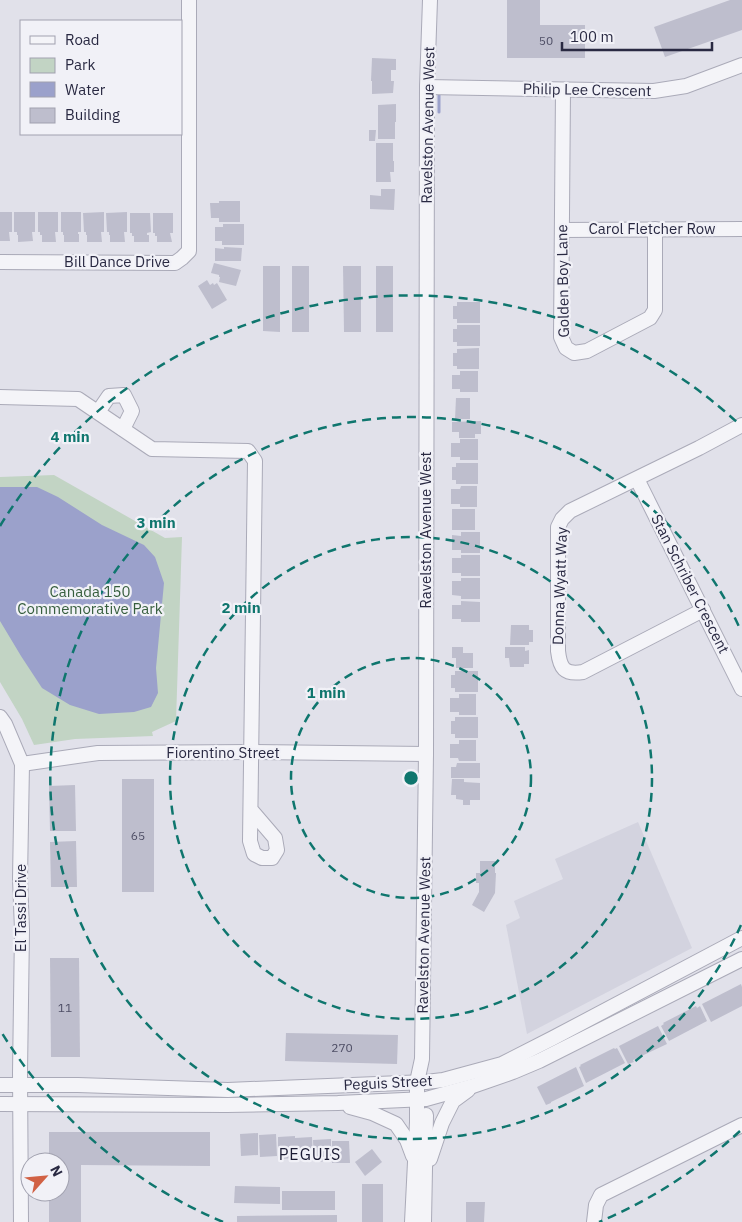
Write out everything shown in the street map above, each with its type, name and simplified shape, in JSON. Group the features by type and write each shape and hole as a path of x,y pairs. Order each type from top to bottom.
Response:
{"street":[{"name":"Bill Dance Drive","path":"0,262 175,263 189,251 189,0"},
{"name":"Ravelston Avenue West","path":"422,1100 426,754 427,87 430,0"},
{"name":"Philip Lee Crescent","path":"427,87 654,91 686,86 742,65"},
{"name":"Golden Boy Lane","path":"563,90 561,337 566,348 574,354 587,351 650,318 655,310 655,229"},
{"name":"Carol Fletcher Row","path":"562,230 742,228"},
{"path":"98,412 108,396 124,395 132,411 122,429"},
{"path":"0,398 78,399 152,449 248,451 256,460 251,810"},
{"name":"Donna Wyatt Way","path":"703,610 583,672 573,674 564,670 559,661 558,651 558,527 562,519 570,511 742,425"},
{"name":"Stan Schriber Crescent","path":"637,479 742,688"},
{"name":"El Tassi Drive","path":"0,716 22,764 20,878 22,930 21,1222"},
{"name":"Fiorentino Street","path":"22,764 98,753 426,754"},
{"name":"Peguis Street","path":"0,1085 78,1085 228,1090 443,1080 502,1064 742,938"},
{"name":"Peguis Street","path":"0,1104 227,1105 422,1100 473,1086 539,1061 742,959"},
{"path":"425,1174 442,1123 453,1101 473,1086"},
{"path":"412,1222 415,1162 422,1100"},
{"path":"422,1100 425,1174 424,1222"},
{"path":"338,1103 372,1113 396,1124 407,1140 415,1162"},
{"path":"594,1222 596,1205 601,1195 742,1125"}],"shaded area":[{"path":"638,822 692,948 527,1034 506,925 520,918 514,901 563,879 555,859"}],"green space":[{"name":"Canada 150 Commemorative Park","path":"54,475 165,538 182,537 176,721 152,732 153,736 75,739 34,745 22,719 0,682 0,477"}],"water":[{"name":"Canada 150 Commemorative Park","path":"0,487 37,487 58,497 102,525 144,545 155,557 164,583 156,668 158,693 151,707 134,712 99,714 70,705 42,688 0,621"}],"building":[{"path":"507,0 540,0 540,25 585,25 585,58 507,58"},
{"path":"730,0 742,0 742,30 665,57 654,27"},
{"path":"372,58 396,59 396,70 391,70 391,81 394,81 393,93 372,94"},
{"path":"396,104 395,139 378,139 378,105"},
{"path":"369,130 376,130 375,141 369,141"},
{"path":"376,143 393,143 394,172 390,172 391,182 376,182"},
{"path":"381,189 395,189 394,210 370,209 370,195 381,196"},
{"path":"219,201 240,201 240,222 219,222 219,218 211,218 210,203 219,203"},
{"path":"0,212 12,212 12,232 9,232 10,241 0,241"},
{"path":"14,212 35,212 35,232 32,232 33,241 18,242 17,232 14,232"},
{"path":"38,212 58,212 58,232 55,232 56,242 42,242 42,235 38,232"},
{"path":"61,212 81,212 81,232 78,232 79,242 64,242 64,235 61,232"},
{"path":"104,212 104,232 101,232 102,242 87,242 87,235 84,232 83,213"},
{"path":"127,212 127,232 124,232 125,242 110,242 110,235 107,232 106,213"},
{"path":"130,213 150,213 151,232 147,233 149,235 149,242 134,242 134,236 130,233"},
{"path":"153,213 173,213 173,233 170,233 172,242 157,242 157,236 153,233"},
{"path":"223,224 244,224 244,245 222,245 222,241 215,241 215,227 223,227"},
{"path":"224,247 242,248 241,261 215,261 215,248 224,249"},
{"path":"214,263 241,270 236,286 219,282 219,275 211,273"},
{"path":"263,266 280,266 280,332 263,331"},
{"path":"292,266 309,266 309,332 292,332"},
{"path":"343,266 361,266 361,332 344,332"},
{"path":"376,266 393,266 393,332 376,332"},
{"path":"207,280 210,285 217,283 227,300 212,309 198,286"},
{"path":"457,302 480,302 480,323 457,323 457,319 453,319 453,306 457,306"},
{"path":"457,325 480,325 480,346 457,346 457,342 453,342 453,329 457,329"},
{"path":"479,348 479,369 457,369 457,366 453,366 453,353 457,353 457,349"},
{"path":"460,371 478,371 478,392 460,392 460,389 452,389 452,375 460,375"},
{"path":"456,398 470,398 470,419 455,419"},
{"path":"481,421 481,434 475,434 475,438 459,438 459,432 452,432 452,422"},
{"path":"460,439 478,439 478,460 460,460 460,457 451,457 451,443 460,443"},
{"path":"456,463 478,463 478,484 456,484 456,480 452,480 452,467 456,467"},
{"path":"461,486 477,486 477,507 460,507 460,504 451,504 451,489 460,489"},
{"path":"452,509 475,509 475,530 452,530"},
{"path":"461,532 480,532 480,553 461,553 461,550 452,550 452,535 461,536"},
{"path":"461,555 480,555 480,576 461,576 461,573 452,573 452,558 461,558"},
{"path":"461,578 480,578 480,599 461,599 461,596 452,595 452,581 461,581"},
{"path":"461,601 480,602 480,622 461,622 461,619 452,619 452,605 461,605"},
{"path":"511,625 529,625 529,630 533,630 533,642 529,642 529,645 510,645"},
{"path":"452,647 463,647 463,653 473,653 473,668 456,668 456,658 452,658"},
{"path":"505,647 525,647 525,651 529,650 529,664 524,664 524,667 510,667 509,658 505,658"},
{"path":"455,671 478,671 478,692 455,692 455,688 451,688 451,675 455,675"},
{"path":"459,694 476,694 476,715 459,715 459,712 450,712 450,698 459,698"},
{"path":"455,717 478,717 478,738 455,738 455,734 451,734 451,721 455,721"},
{"path":"459,740 476,740 476,761 459,761 458,758 450,758 450,744 459,744"},
{"path":"457,763 480,763 480,778 451,778 451,767 456,767"},
{"path":"122,779 154,779 154,892 122,892"},
{"path":"452,779 464,779 464,782 480,783 480,800 470,800 470,805 463,805 463,800 456,799 456,795 451,795"},
{"path":"75,785 76,831 50,831 49,786"},
{"path":"76,841 77,887 51,887 50,842"},
{"path":"480,861 495,861 496,873 495,893 484,912 472,905 479,892 479,883 476,883 476,873 480,873"},
{"path":"50,958 79,958 80,1057 51,1057"},
{"path":"741,984 742,1006 711,1022 702,1004"},
{"path":"696,1006 697,1008 700,1006 707,1021 669,1041 661,1026 663,1023"},
{"path":"658,1026 667,1044 628,1064 619,1046"},
{"path":"286,1033 398,1035 397,1064 285,1061"},
{"path":"617,1048 625,1063 586,1083 579,1067 580,1065"},
{"path":"576,1067 584,1086 546,1105 537,1087"},
{"path":"49,1132 210,1132 210,1166 81,1165 81,1222 49,1222 49,1202 70,1202 70,1152 49,1152"},
{"path":"258,1133 258,1155 241,1156 240,1134"},
{"path":"276,1134 277,1156 260,1157 259,1135"},
{"path":"295,1136 295,1138 312,1137 313,1159 278,1159 278,1137"},
{"path":"331,1139 331,1161 314,1162 313,1140"},
{"path":"332,1141 349,1141 350,1163 332,1163"},
{"path":"372,1149 382,1162 365,1176 355,1162"},
{"path":"362,1184 383,1184 383,1222 362,1222"},
{"path":"235,1186 280,1187 280,1204 234,1203"},
{"path":"282,1191 335,1191 335,1210 282,1210"},
{"path":"466,1202 485,1202 484,1222 466,1222"},
{"path":"337,1215 337,1222 237,1222 237,1216"}],"waterway":[{"path":"439,91 439,112"}],"district":[{"name":"PEGUIS","path":"310,1154"}]}
